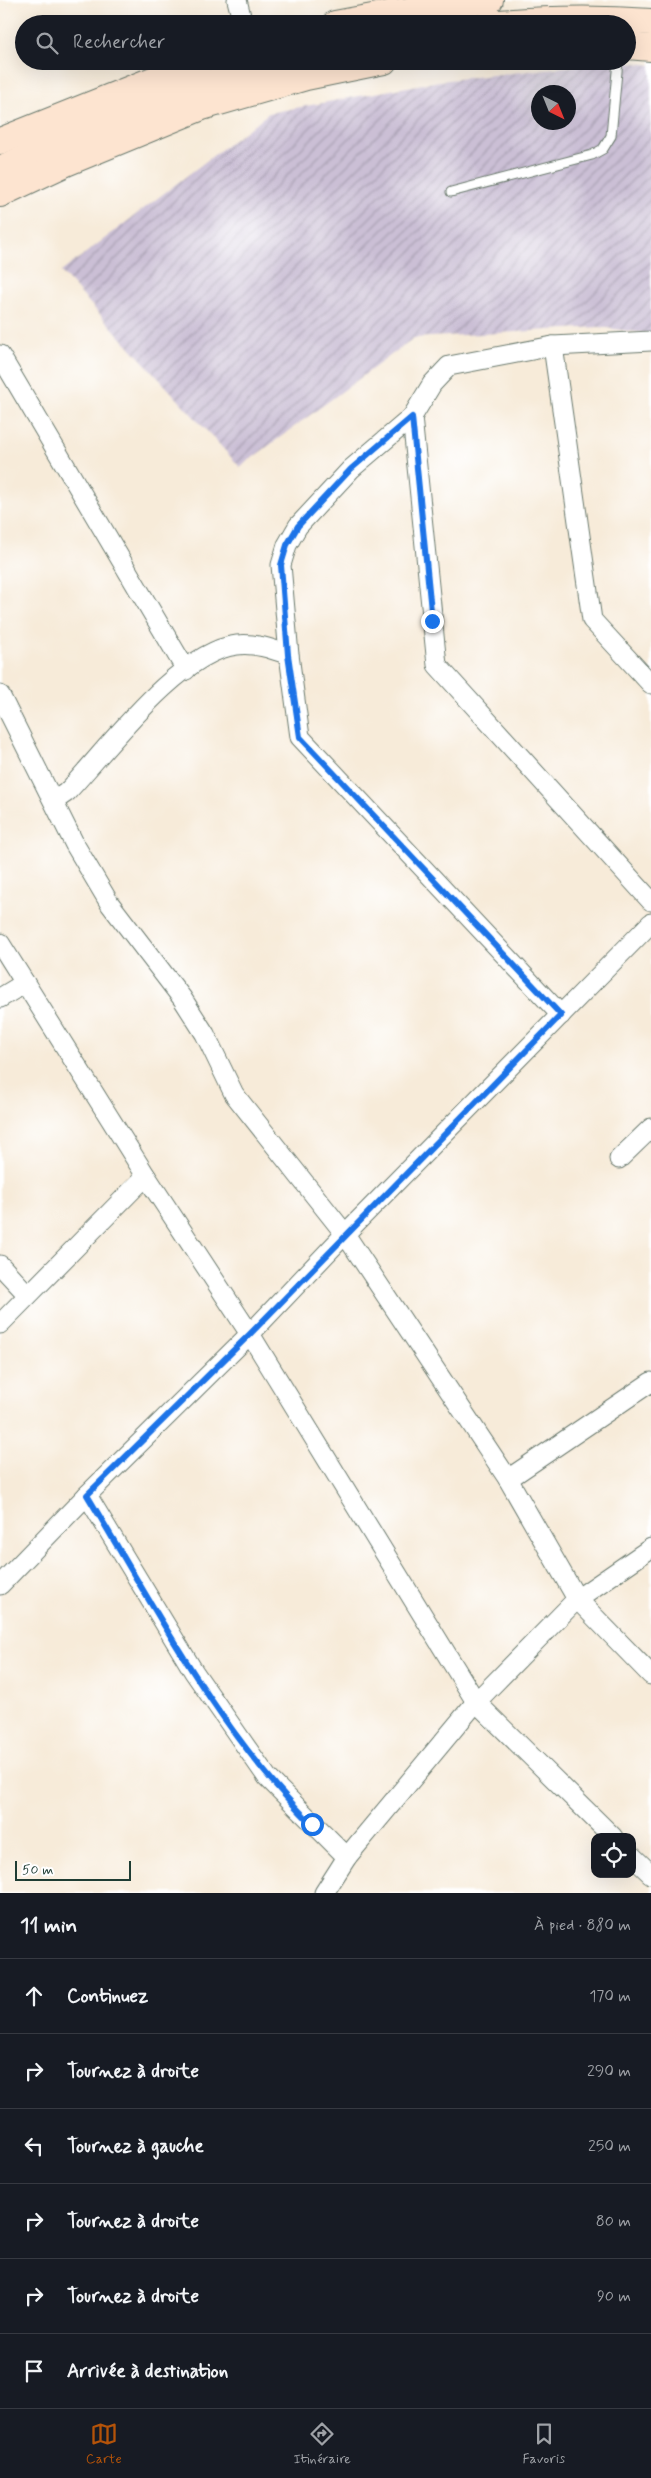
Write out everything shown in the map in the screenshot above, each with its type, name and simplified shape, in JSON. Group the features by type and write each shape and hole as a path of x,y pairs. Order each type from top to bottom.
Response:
{"main road":[{"path":"383,15 490,0"},
{"path":"636,22 651,22"},
{"path":"636,47 651,48"},
{"path":"0,141 178,70"},
{"path":"0,169 133,112 192,89 253,70"},
{"path":"0,194 66,163 202,107 306,77 340,70"}],"street":[{"path":"237,0 241,15"},
{"path":"561,1015 300,737 288,655 281,565 287,545 298,526 351,469 412,417 432,384 449,366 553,346 651,341"},
{"path":"553,346 592,620 651,684"},
{"path":"0,355 186,670"},
{"path":"412,417 437,666 651,901"},
{"path":"54,801 67,792 143,708 186,670 208,655 236,645 264,646 288,655"},
{"path":"0,695 5,720 54,801 75,845 110,904 182,998 205,1034 234,1094 345,1234 508,1479 577,1599 651,1675"},
{"path":"0,1585 87,1495 250,1334 345,1234 651,923"},
{"path":"0,944 146,1176 250,1334 476,1702 609,1833"},
{"path":"0,998 25,983"},
{"path":"619,1158 651,1128"},
{"path":"0,1324 146,1176"},
{"path":"0,1265 28,1295"},
{"path":"508,1479 651,1382"},
{"path":"87,1495 194,1672 267,1777 347,1858"},
{"path":"324,1893 347,1858 476,1702 577,1599 651,1548"},
{"path":"636,1860 651,1874"}],"lane":[{"path":"451,192 592,156 603,149 610,136 617,70"}],"shaded area":[{"path":"636,63 651,65 651,334 599,327 414,338 240,467 61,272 269,113 439,81 538,70 636,70"}],"route":[{"path":"312,1824 267,1777 194,1672 87,1495 250,1334 345,1234 561,1015 300,737 288,655 281,565 287,545 298,526 351,469 412,417 432,621"}]}
